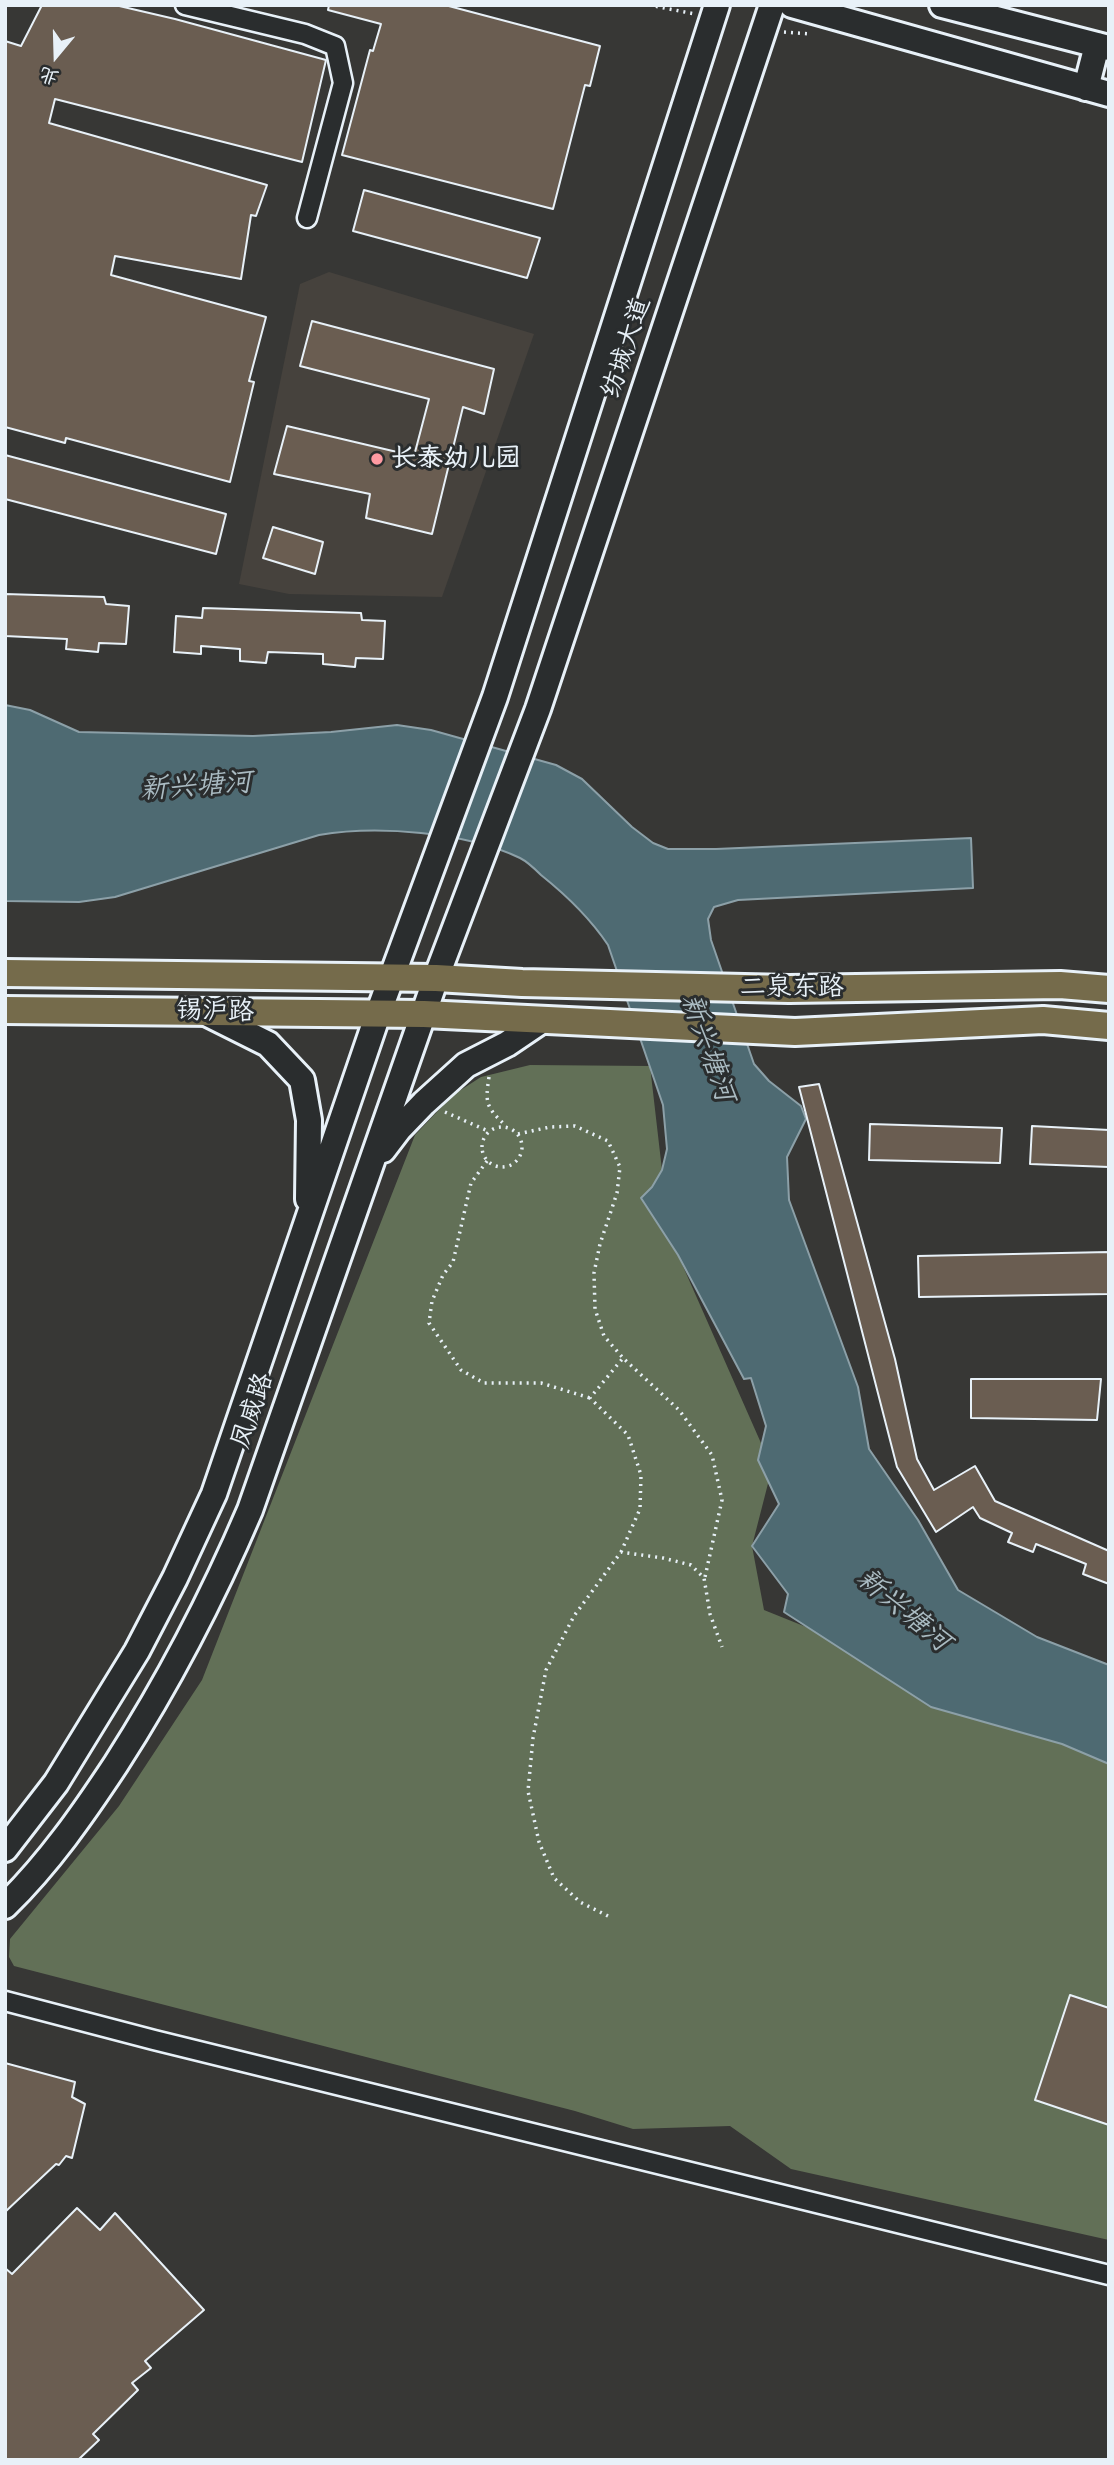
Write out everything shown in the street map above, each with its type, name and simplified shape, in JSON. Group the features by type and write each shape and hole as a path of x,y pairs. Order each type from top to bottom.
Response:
{"main road":[{"name":"纺城大道","path":"427,881 495,697 717,5"},
{"name":"纺城大道","path":"470,891 538,709 772,5"},
{"path":"792,5 1097,91 1103,46 942,5"},
{"name":"凤威路","path":"5,1849 56,1783 93,1726 137,1651 214,1494 378,1014 427,881"},
{"name":"凤威路","path":"5,1906 31,1881 82,1815 134,1736 182,1653 220,1579 250,1510 436,978 470,891"},
{"name":"锡沪路","path":"5,973 391,979"},
{"name":"二泉东路","path":"391,979 436,978 522,983 789,989 1060,985 1109,989"},
{"name":"锡沪路","path":"5,1010 424,1014"},
{"path":"204,1012 268,1044 302,1080 309,1120 308,1221"},
{"name":"二泉东路","path":"424,1014 795,1032 1043,1020 1109,1026"},
{"path":"370,1168 399,1129 466,1065 541,1021"}],"street":[{"path":"185,5 305,34 335,46 343,83 307,218"},
{"path":"5,2001 1109,2275"}],"path":[{"path":"494,1051 486,1100 492,1113 518,1134 523,1147 517,1160 505,1167 499,1167 487,1161 481,1149 488,1131 506,1126"},
{"path":"424,1103 488,1131"},
{"path":"518,1134 550,1127 575,1126 608,1141 620,1167 617,1193 600,1244 594,1273 595,1309 604,1336 623,1359 679,1410 712,1455 722,1500 704,1578 710,1615 722,1647"},
{"path":"487,1161 471,1183 453,1262 443,1275 432,1301 429,1322 461,1370 484,1383 541,1383 590,1398 628,1435 641,1475 640,1509 621,1552 574,1616 545,1670 533,1738 528,1791 539,1842 554,1878 580,1902 608,1916"},
{"path":"590,1398 623,1359"},
{"path":"621,1552 691,1565 704,1578"}],"shaded area":[{"name":"长泰幼儿园","path":"329,272 534,334 442,597 289,594 239,584 300,284"}],"green space":[{"path":"530,1065 650,1066 662,1170 678,1255 772,1468 752,1546 764,1610 1109,1749 1109,2240 791,2169 730,2126 633,2129 575,2111 14,1966 9,1957 10,1939 119,1806 202,1680 415,1135 453,1095 481,1077"}],"water":[{"name":"新兴塘河","path":"5,705 30,710 79,732 253,736 397,725 431,730 556,765 582,779 632,827 653,843 668,849 971,838 973,888 738,900 714,907 708,919 711,940 754,1064 769,1081 801,1106 806,1119 787,1157 789,1200 858,1387 869,1449 918,1520 958,1590 1037,1637 1109,1665 1109,1764 1062,1744 931,1707 784,1612 788,1594 752,1546 779,1504 758,1460 766,1426 751,1378 744,1379 678,1255 641,1198 652,1187 662,1170 667,1149 663,1105 608,945 568,899 526,862 498,849 421,833 367,831 319,835 115,897 79,902 5,901"}],"building":[{"path":"42,5 115,5 326,60 302,162 55,99 49,123 267,185 256,216 251,215 241,279 115,256 111,275 266,317 249,381 254,382 230,482 66,438 65,443 5,427 5,41 21,46"},
{"path":"329,5 445,5 600,46 590,86 585,85 553,209 342,155 370,50 373,51 381,24 328,10"},
{"path":"364,190 540,238 527,278 353,231"},
{"path":"312,321 494,369 484,414 463,407 432,534 366,518 370,494 274,474 287,426 414,456 429,399 300,366"},
{"path":"5,455 226,514 216,554 5,499"},
{"path":"273,527 323,542 315,574 263,558"},
{"path":"5,594 104,597 106,604 129,606 126,644 99,643 98,652 66,649 67,639 5,636"},
{"path":"203,608 361,613 362,620 385,621 383,659 356,658 355,667 323,664 323,654 268,652 266,663 240,661 240,649 201,646 201,654 174,652 176,616 202,618"},
{"path":"819,1084 895,1359 917,1459 934,1490 975,1466 995,1501 1109,1551 1109,1584 1083,1574 1086,1564 1036,1544 1033,1552 1008,1542 1012,1533 980,1518 973,1507 936,1532 897,1467 799,1087"},
{"path":"870,1124 1002,1128 1000,1163 869,1160"},
{"path":"1032,1126 1109,1130 1109,1167 1030,1164"},
{"path":"1109,1252 1109,1294 919,1297 918,1256"},
{"path":"971,1379 1101,1379 1097,1420 971,1418"},
{"path":"1070,1995 1109,2008 1109,2125 1035,2100"},
{"path":"5,2063 75,2082 72,2097 85,2104 72,2158 66,2156 59,2165 56,2164 5,2212"},
{"path":"77,2208 100,2230 115,2213 204,2310 145,2361 151,2368 132,2383 138,2390 93,2434 99,2440 78,2460 5,2460 5,2268 12,2274"}],"place":[{"name":"长泰幼儿园","path":"377,459"}]}
